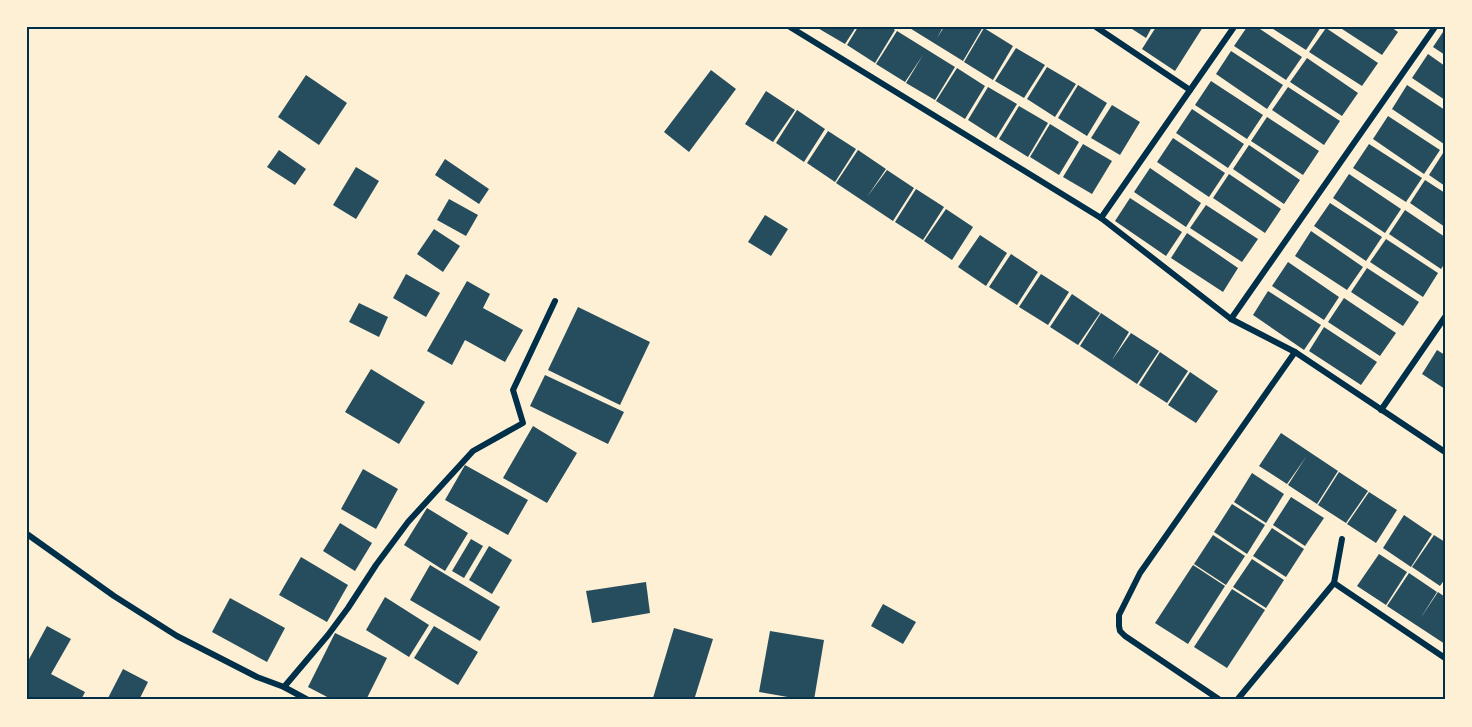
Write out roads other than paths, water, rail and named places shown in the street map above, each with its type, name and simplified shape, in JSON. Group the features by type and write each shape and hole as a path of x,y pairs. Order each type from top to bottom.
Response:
{"street":[{"path":"790,27 1101,218 1232,319 1295,352 1445,452"},
{"path":"1096,27 1190,90"},
{"path":"1101,218 1234,27"},
{"path":"1232,319 1435,27"},
{"path":"284,687 341,617 408,522 473,451 523,423 513,390 555,301"},
{"path":"1382,410 1445,317"},
{"path":"1220,700 1125,636 1120,631 1119,615 1140,573 1295,352"},
{"path":"27,534 114,596 177,636 257,678 284,687 308,700"},
{"path":"1237,700 1334,583 1342,538"},
{"path":"1334,583 1445,658"}]}
